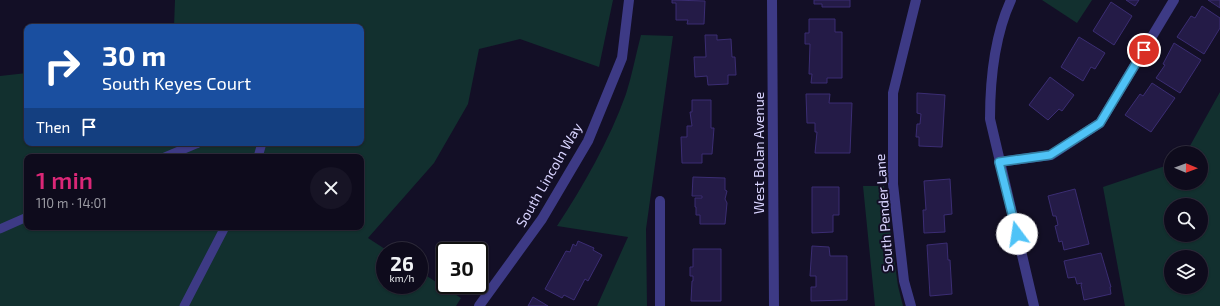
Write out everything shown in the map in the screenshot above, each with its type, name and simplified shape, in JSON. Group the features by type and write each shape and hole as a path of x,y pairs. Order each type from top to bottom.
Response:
{"street":[{"name":"South Lincoln Way","path":"479,306 542,220 588,141 622,58 629,0"},
{"name":"West Bolan Avenue","path":"772,0 774,306"},
{"name":"South Pender Lane","path":"911,306 904,281 893,184 893,93 916,0"},
{"path":"1011,0 1004,14 995,52 990,90 990,119 1034,306"},
{"path":"999,162 1050,155 1100,123 1174,0"},
{"path":"660,200 660,306"}],"lane":[{"path":"172,154 191,146"},
{"path":"0,229 24,218"},
{"path":"184,306 223,230"}],"green space":[{"path":"175,0 613,0 599,67 520,39 479,49 468,104 434,163 368,238 376,243 376,294 428,294 428,277 436,282 436,294 455,294 461,298 456,306 0,306 0,76 24,73 24,146 364,146 364,24 174,24"},
{"path":"1042,0 1092,0 1077,23"},
{"path":"641,35 673,36 646,229 647,306 597,306 628,237 557,226 577,195 612,129 626,94"},
{"path":"1220,92 1220,306 1125,306 1103,187 1164,166 1164,190 1208,190 1208,146 1190,146"},
{"path":"863,186 884,186 898,286 903,306 875,306"}],"building":[{"path":"672,0 705,1 704,24 687,24 688,20 676,20 676,3 672,3"},
{"path":"814,0 850,0 850,7 822,7 822,4 814,4"},
{"path":"1126,0 1139,0 1135,6"},
{"path":"1208,0 1220,0 1220,8"},
{"path":"1111,2 1132,16 1114,45 1093,31"},
{"path":"1202,6 1220,18 1220,28 1204,54 1177,37 1191,16 1195,18"},
{"path":"809,19 835,19 835,32 842,32 842,78 827,78 827,83 811,83 812,74 809,74 810,44 805,44 805,33 809,33"},
{"path":"705,35 717,35 717,40 731,39 732,57 735,57 736,75 728,75 728,84 708,85 707,76 695,77 694,57 706,57"},
{"path":"1079,37 1105,53 1095,69 1091,67 1083,81 1061,67"},
{"path":"1174,43 1201,60 1180,93 1156,78 1165,65 1163,64"},
{"path":"1050,77 1074,95 1062,111 1059,109 1048,120 1029,105"},
{"path":"1152,83 1175,98 1151,132 1125,115 1140,94 1143,96"},
{"path":"917,93 945,95 942,147 919,146 919,137 916,137 917,124 920,124 921,114 917,113"},
{"path":"806,94 830,94 829,103 852,103 850,153 815,153 817,132 815,132 815,123 807,123"},
{"path":"692,100 711,100 711,128 714,128 712,154 702,154 702,163 682,163 681,137 687,137 687,126 692,126 690,112 692,112"},
{"path":"693,177 725,178 725,190 727,191 725,199 727,203 725,224 700,224 700,215 696,215 695,198 702,198 702,196 692,196"},
{"path":"950,179 952,214 944,215 945,232 924,233 923,210 926,210 924,181"},
{"path":"812,187 839,187 839,215 833,215 833,232 812,233"},
{"path":"1075,189 1089,244 1064,250 1062,241 1059,242 1055,226 1058,225 1056,216 1053,216 1048,196"},
{"path":"578,241 594,248 593,250 602,255 588,281 585,279 574,300 564,295 562,298 545,289 566,251 570,252 573,244 576,246"},
{"path":"947,243 948,260 950,260 952,294 930,296 927,245"},
{"path":"812,246 829,247 830,256 847,256 847,300 811,301 811,287 816,287 816,276 810,276"},
{"path":"693,249 721,249 721,301 691,301 693,276 690,276 690,267 693,267"},
{"path":"1101,253 1111,287 1111,294 1084,300 1081,285 1082,283 1077,284 1075,277 1068,278 1064,261"},
{"path":"533,297 548,306 528,306"}],"route":[{"path":"1017,234 999,162 1050,155 1100,123 1144,50"}]}
